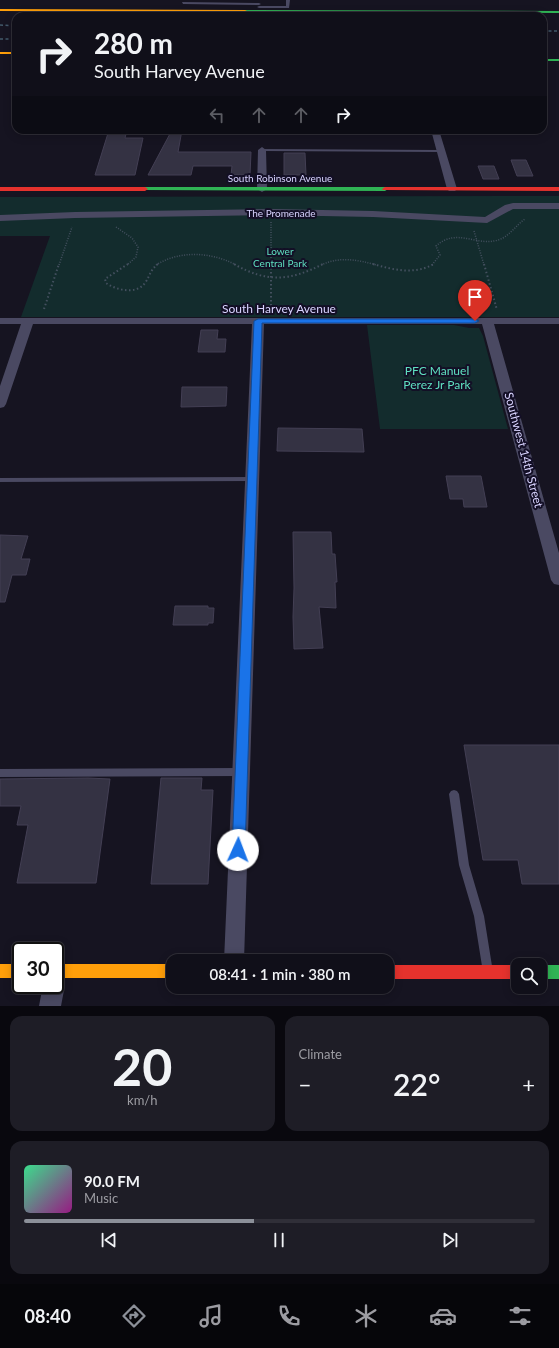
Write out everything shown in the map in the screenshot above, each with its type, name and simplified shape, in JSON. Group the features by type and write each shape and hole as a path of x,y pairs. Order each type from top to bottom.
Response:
{"street":[{"path":"0,10 182,5 259,5 559,12"},
{"path":"0,52 12,52"},
{"path":"547,55 558,56"},
{"path":"547,59 558,56"},
{"path":"436,134 452,189"},
{"path":"262,150 262,189"},
{"name":"South Robinson Avenue","path":"0,189 559,189"},
{"name":"The Promenade","path":"0,218 75,215 272,212 373,214 487,220 512,206 559,206"},
{"name":"South Harvey Avenue","path":"0,321 559,321"},
{"path":"0,404 28,321"},
{"path":"234,954 258,321"},
{"name":"Southwest 14th Street","path":"487,321 559,580"},
{"path":"0,971 12,971"},
{"path":"64,976 166,971"},
{"path":"394,972 511,972"},
{"path":"547,972 559,972"},
{"path":"50,1006 52,994"}],"lane":[{"path":"259,5 288,7 288,0"},
{"path":"262,150 441,151"},
{"path":"0,480 252,479"},
{"path":"0,773 241,772"},
{"path":"454,794 464,865 479,916 488,972"}],"path":[{"path":"271,312 272,212"},
{"path":"44,312 75,215"},
{"path":"112,226 128,233 136,240 139,248 137,255 130,263 105,278 106,283 111,288 130,290 143,286 147,280 150,270 158,264 172,258 185,256 202,255 218,257 228,260 246,272 256,276 272,278 295,276 324,263 346,259 359,260 401,271 422,270 434,264 438,260 440,255 436,246 439,242 453,237 477,240 500,240 507,236 518,222 526,218"},
{"path":"471,219 497,311"}],"green space":[{"name":"Lower Central Park","path":"559,196 559,317 21,317 50,236 0,236 0,197"},
{"name":"PFC Manuel Perez Jr Park","path":"367,325 454,325 479,328 483,336 508,429 380,429"}],"building":[{"path":"108,134 126,134 125,138 143,138 135,175 95,175"},
{"path":"170,134 181,134 178,152 251,152 250,175 231,175 232,166 193,166 191,175 148,175"},
{"path":"284,153 305,153 306,175 284,175"},
{"path":"511,160 526,160 533,176 517,176"},
{"path":"478,166 494,166 499,179 483,179"},
{"path":"201,330 218,330 217,339 226,339 225,352 198,352"},
{"path":"182,387 227,387 226,406 181,407"},
{"path":"278,428 362,429 364,452 277,451"},
{"path":"446,476 481,476 487,507 464,507 463,499 450,499"},
{"path":"293,532 331,532 332,554 335,554 337,582 335,582 336,608 319,607 323,648 294,649"},
{"path":"0,535 28,536 21,559 30,559 26,575 12,575 5,602 0,602"},
{"path":"175,606 208,606 208,608 214,608 213,623 208,623 208,625 173,625"},
{"path":"464,745 559,745 559,884 522,884 518,860 483,860"},
{"path":"161,778 202,778 201,790 213,790 208,884 151,884"},
{"path":"0,779 110,779 96,883 17,883 28,825 17,825 21,806 0,806"}],"railway":[{"path":"0,25 12,26"},
{"path":"547,31 559,31"},
{"path":"0,39 12,39"}],"traffic: fast":[{"path":"245,11 559,12"},
{"path":"547,60 559,60"},
{"path":"145,189 385,189"},
{"path":"547,972 559,972"}],"traffic: slow":[{"path":"0,10 245,11"},
{"path":"0,53 12,53"},
{"path":"0,971 12,971"},
{"path":"64,971 166,971"}],"traffic: jam":[{"path":"0,189 145,189"},
{"path":"385,189 559,189"},
{"path":"394,972 511,972"}],"route":[{"path":"238,850 258,321 475,321"}]}
